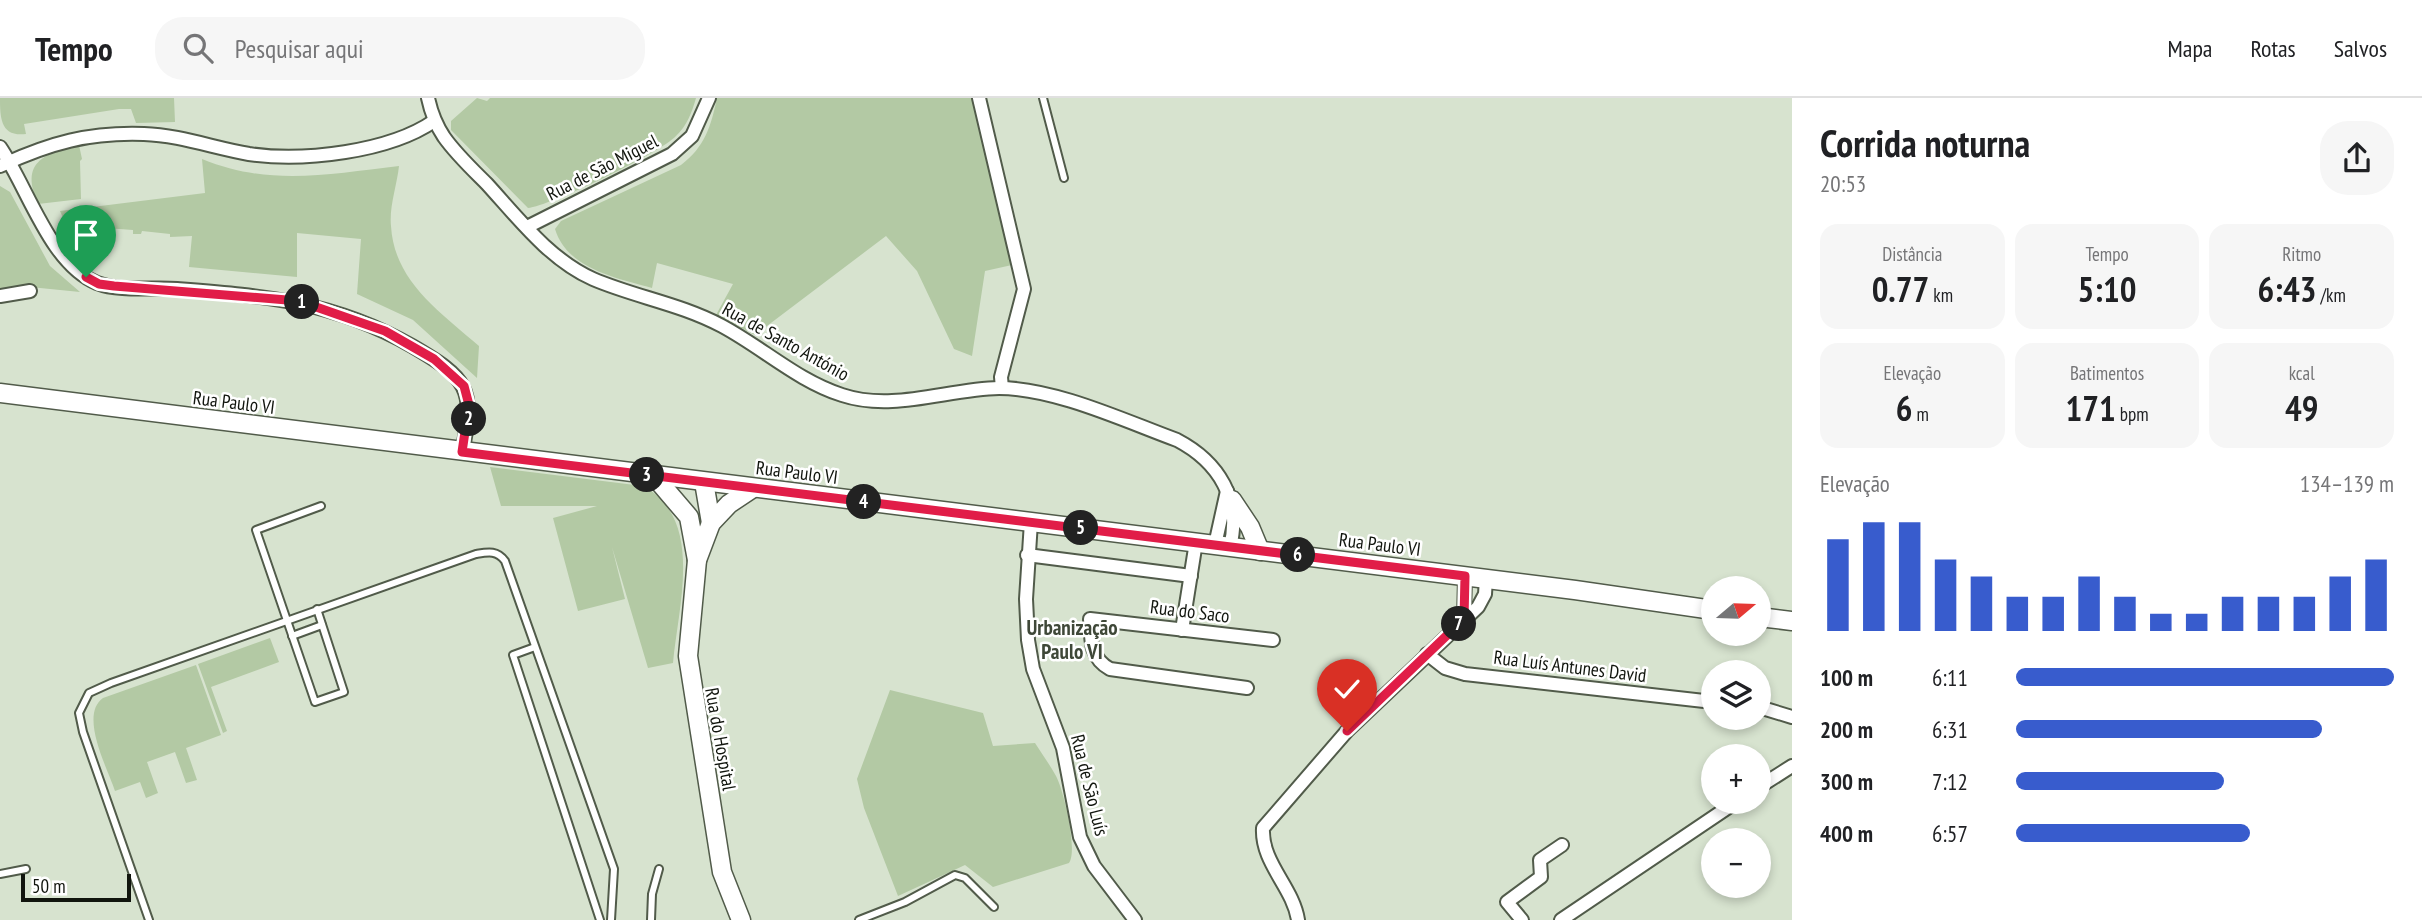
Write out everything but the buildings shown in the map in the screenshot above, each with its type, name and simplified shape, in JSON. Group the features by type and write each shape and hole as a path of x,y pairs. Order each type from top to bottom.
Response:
{"main road":[{"name":"Rua Paulo VI","path":"0,393 1465,576 1701,608"},
{"name":"Rua do Hospital","path":"654,476 689,517 697,560 688,673 722,872 741,920"},
{"path":"689,517 704,482"},
{"path":"704,482 711,523"},
{"name":"Rua do Hospital","path":"697,560 711,523 729,504 753,488"},
{"path":"1230,496 1250,527 1260,551"},
{"path":"1771,618 1792,621"}],"street":[{"name":"Rua de Santo António","path":"428,98 435,121 450,145 561,259 593,279 686,310 721,326 788,368 842,396 873,402 1002,388 1061,399 1177,440 1202,456 1230,496"},
{"name":"Rua de São Miguel","path":"527,227 672,154 692,136 709,98"},
{"path":"979,98 1024,289 1001,377 1002,388"},
{"path":"5,163 46,145 71,138 129,134 170,137 251,154 334,152 386,144 408,136 435,121"},
{"path":"0,147 5,163 69,266 99,284 299,301 385,331 434,359 457,377 468,396 469,419 462,452"},
{"path":"0,296 30,291"},
{"path":"1222,546 1235,515 1230,496"},
{"name":"Rua de São Luís","path":"1031,522 1027,555 1029,652 1063,748 1080,837 1094,866 1135,920"},
{"path":"1182,630 1196,542"},
{"path":"1027,555 1191,576"},
{"path":"1464,619 1465,576"},
{"path":"1298,920 1293,903 1264,847 1263,828 1347,731 1482,601 1486,579"},
{"name":"Rua do Saco","path":"1247,688 1110,669 1100,664 1093,653 1090,619 1273,640"},
{"name":"Rua Luís Antunes David","path":"1427,654 1445,668 1465,674 1701,701"},
{"path":"1771,711 1792,718"},
{"path":"1771,779 1792,766"},
{"path":"1561,920 1718,814"},
{"path":"1522,920 1507,902 1541,877 1540,860 1562,845"}],"lane":[{"path":"1043,98 1064,178"},
{"path":"317,610 344,692 315,702 256,530 321,506"},
{"path":"149,920 83,733 81,705 96,688 475,554 497,553 505,561 614,869 611,920"},
{"path":"292,636 322,625"},
{"path":"535,647 513,655 600,920"},
{"path":"1,871 26,869"},
{"path":"651,920 652,894 659,869"},
{"path":"859,920 905,902 955,875 965,878 993,907"}],"green space":[{"path":"0,98 174,98 175,122 136,123 131,109 119,109 24,124 26,134 18,134 11,133 4,125"},
{"path":"477,98 487,101 490,98 696,98 683,128 666,144 580,189 528,208 451,130 451,121"},
{"path":"717,98 974,98 1012,265 985,271 972,356 954,349 917,271 886,236 755,335 716,315 733,284 657,263 652,288 595,270 570,254 555,229 561,221 681,165 696,151 706,135"},
{"path":"79,145 82,159 81,199 38,204 32,178 38,162 55,152"},
{"path":"202,159 227,168 276,176 324,175 399,166 391,211 394,246 410,279 422,294 479,346 477,378 413,320 357,294 361,239 297,233 297,277 189,267 192,236 170,237 170,234 142,231 141,234 133,234 133,230 105,228 104,231 97,231 97,227 66,225 60,211 205,193"},
{"path":"0,186 10,192 50,266 80,292 30,287 0,293"},
{"path":"490,467 643,486 662,501 675,520 681,541 683,566 673,663 648,668 612,547 625,599 578,611 553,518 597,506 501,506"},
{"path":"270,638 279,662 211,687 227,731 223,733 198,664"},
{"path":"196,665 221,735 186,748 197,780 186,783 175,752 147,762 158,793 146,798 140,782 115,791 94,729 96,706 103,698"},
{"path":"890,690 983,713 993,746 1035,743 1056,776 1063,794 1071,834 1069,863 993,887 965,865 898,896 864,808 857,779"}],"district":[{"name":"Urbanização Paulo VI","path":"1072,639"}],"route":[{"path":"86,277 99,284 114,286 299,301 385,331 434,359 464,386 468,396 469,419 462,452 1465,576 1462,598 1464,619 1347,731"}]}
